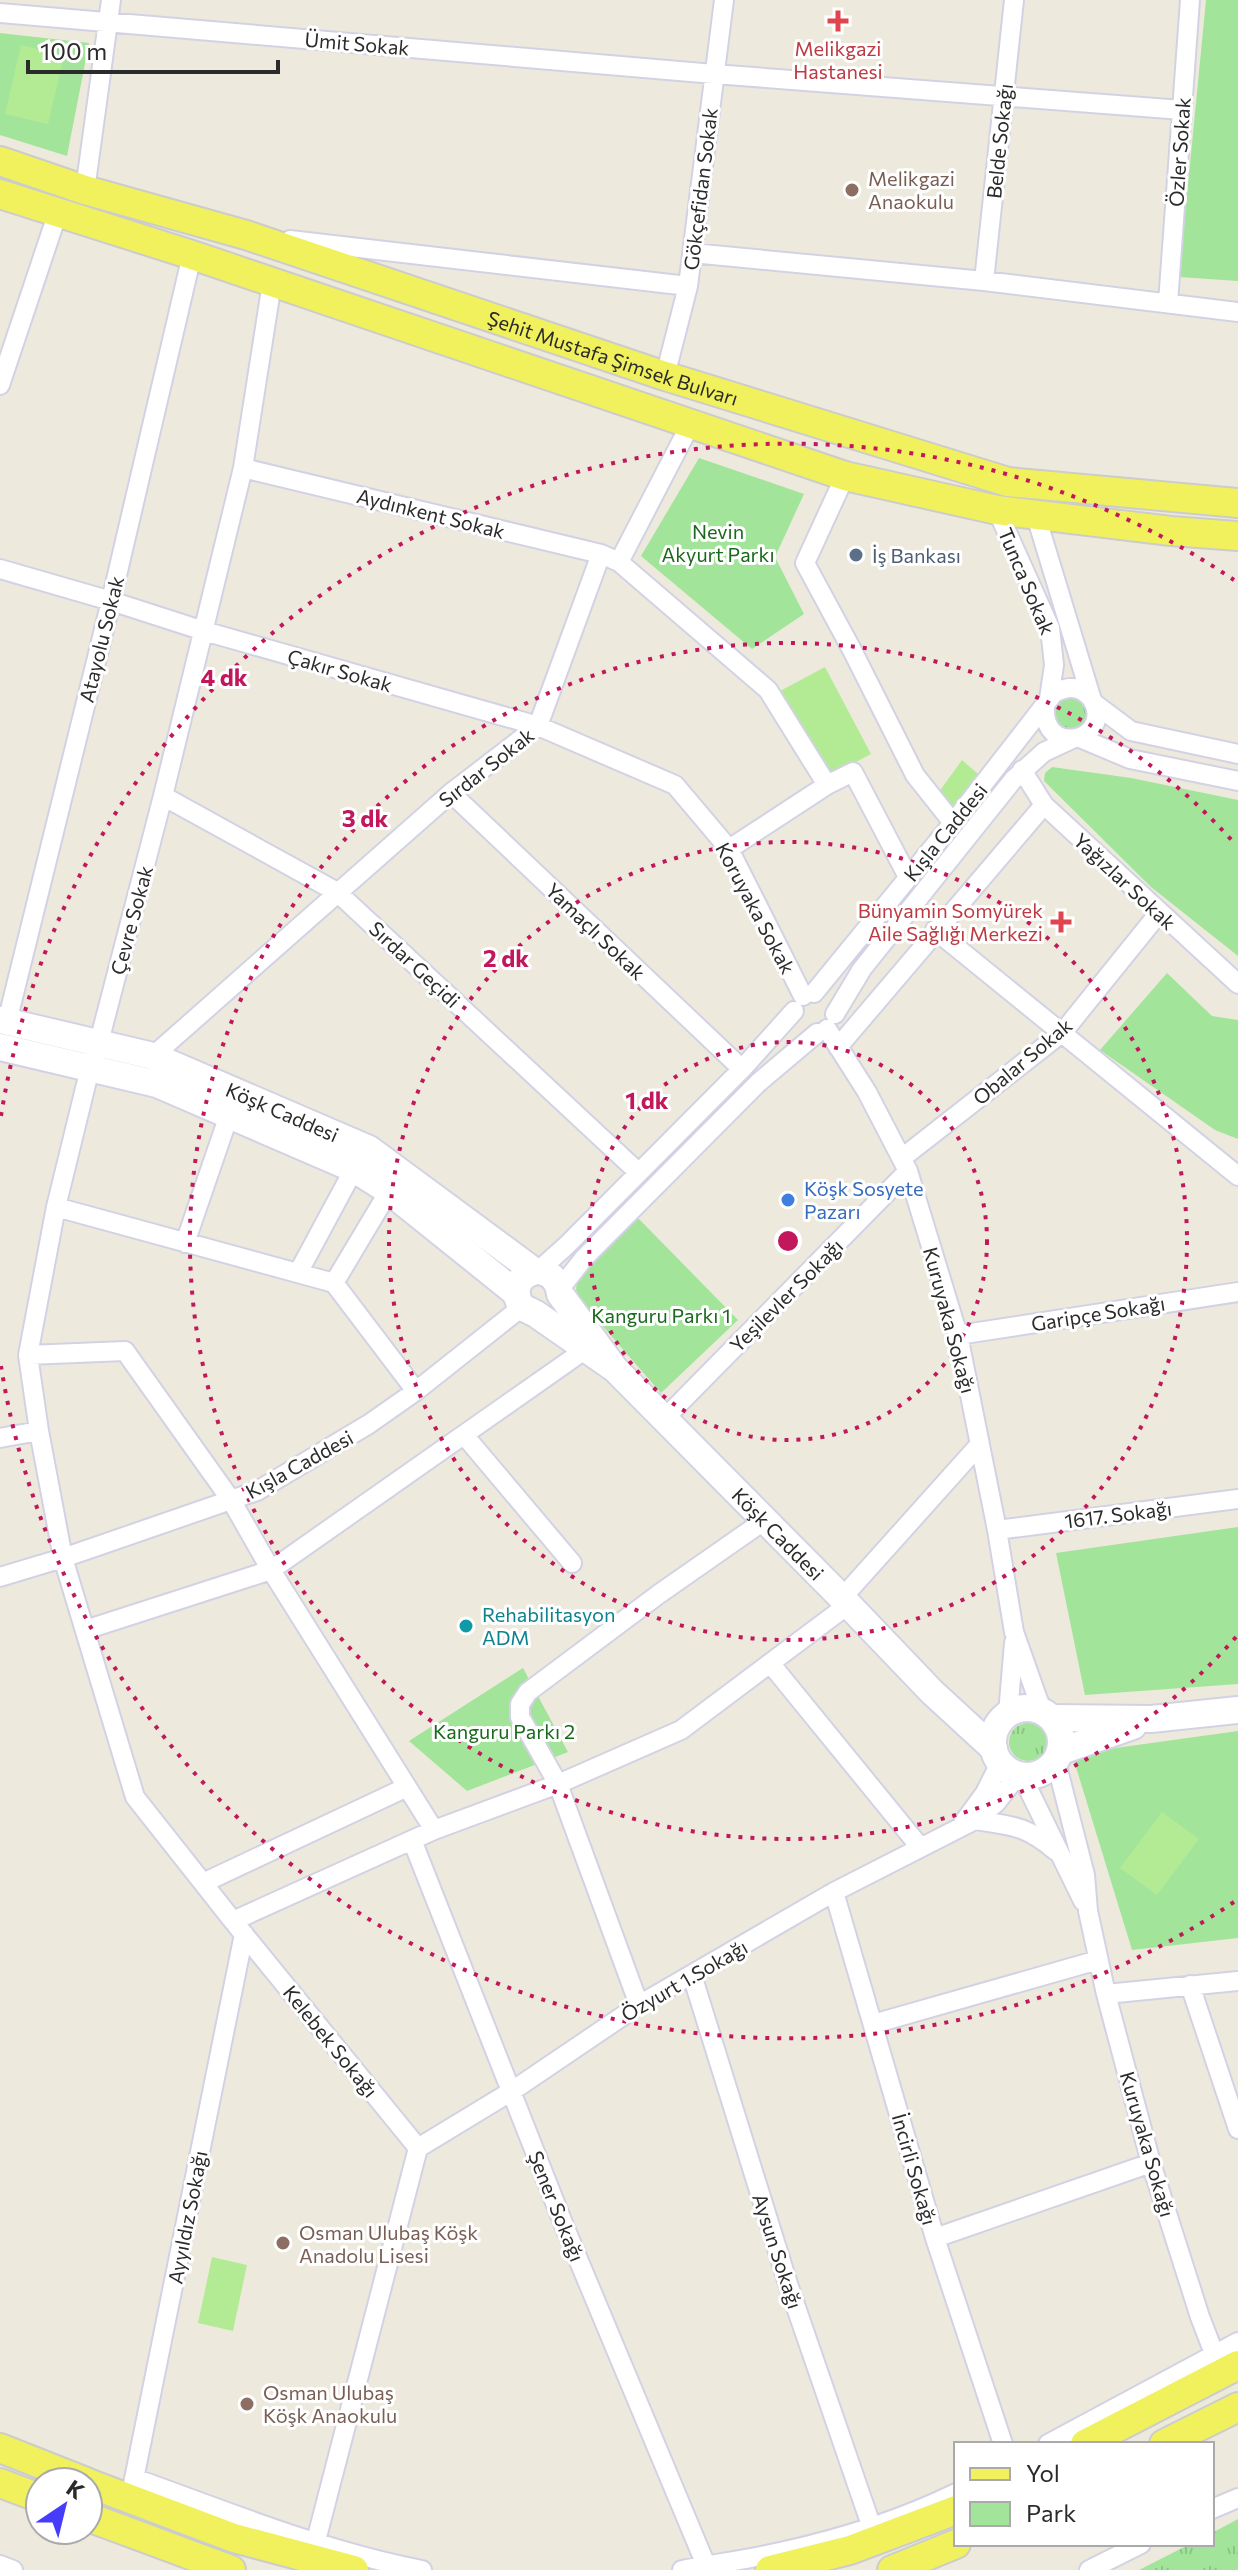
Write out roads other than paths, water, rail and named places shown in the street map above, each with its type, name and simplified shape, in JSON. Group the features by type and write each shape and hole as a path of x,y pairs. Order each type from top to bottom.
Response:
{"main road":[{"name":"Şehit Mustafa Şimsek Bulvarı","path":"0,161 85,190 246,235 665,376 1008,482 1238,503"},
{"name":"Şehit Mustafa Şimsek Bulvarı","path":"0,194 192,255 845,476 1036,516 1238,536"},
{"path":"1089,2442 1225,2365"},
{"path":"1168,2442 1238,2407"},
{"path":"0,2448 46,2466"},
{"path":"0,2483 24,2492"},
{"path":"104,2485 132,2489 234,2538 313,2551 354,2570"},
{"path":"770,2570 850,2550 954,2511"},
{"path":"104,2523 231,2570"},
{"path":"892,2570 954,2545"}],"street":[{"path":"85,190 111,0"},
{"name":"Gökçefidan Sokak","path":"665,376 688,286 724,0"},
{"name":"Belde Sokağı","path":"984,281 1014,0"},
{"name":"Özler Sokak","path":"1168,303 1190,0"},
{"name":"Ümit Sokak","path":"0,13 1182,110"},
{"path":"0,385 58,212"},
{"path":"246,235 688,286"},
{"path":"692,253 984,281 1238,312"},
{"name":"Atayolu Sokak","path":"2,1030 111,601 192,255"},
{"name":"Çevre Sokak","path":"63,1558 28,1355 56,1207 163,796 243,468 272,283"},
{"name":"Sırdar Sokak","path":"153,1056 451,793 538,726 610,558 690,425"},
{"name":"Aydınkent Sokak","path":"243,468 610,558"},
{"path":"845,476 805,563 915,775 953,823"},
{"name":"Tunca Sokak","path":"997,510 1050,628 1054,665 1047,703"},
{"name":"Tunca Sokak","path":"1036,516 1093,701"},
{"path":"610,558 768,690 827,785"},
{"name":"Çakır Sokak","path":"0,569 538,726 675,785"},
{"path":"1238,754 1131,731 1077,689 1061,689 1047,703 1046,723 1050,730 1064,739 1076,739 1130,759 1238,781"},
{"path":"1076,739 1092,728 1096,712 1093,701"},
{"name":"Kışla Caddesi","path":"536,1271 566,1246 742,1069 953,823 1047,703"},
{"name":"Kışla Caddesi","path":"560,1292 584,1258 759,1082 826,1025 862,969 1022,770 1044,752 1076,739"},
{"name":"Yağızlar Sokak","path":"1022,770 1044,805 1238,984"},
{"path":"729,849 827,785 853,772 908,877"},
{"name":"Koruyaka Sokak","path":"675,785 729,849 804,1000"},
{"name":"Yamaçlı Sokak","path":"451,793 742,1069"},
{"name":"Sırdar Geçidi","path":"163,796 337,892 638,1172"},
{"path":"838,1047 1044,805"},
{"name":"Obalar Sokak","path":"905,1165 1063,1032 1159,913"},
{"path":"935,930 1238,1176"},
{"path":"827,998 834,1006 826,1025 806,1032 800,1028 796,1022 804,1000 827,998"},
{"name":"Kuruyaka Sokağı","path":"826,1025 867,1092 905,1165 958,1335 1014,1632 1047,1715"},
{"name":"Köşk Caddesi","path":"2,1030 99,1042 153,1056 369,1149 536,1271"},
{"name":"Köşk Caddesi","path":"2,1030 90,1068 157,1084 354,1169 389,1191 525,1305 615,1369 939,1699 1009,1766"},
{"path":"185,1243 229,1115"},
{"name":"Yeşilevler Sokağı","path":"665,1418 905,1165"},
{"path":"298,1273 354,1169"},
{"path":"334,1283 389,1191"},
{"path":"56,1207 334,1283 416,1391"},
{"path":"560,1292 551,1310 525,1305 521,1279 536,1271 552,1276 615,1369"},
{"name":"Garipçe Sokağı","path":"958,1335 1238,1292"},
{"name":"Kışla Caddesi","path":"0,1577 231,1500 270,1483 369,1424 525,1305"},
{"path":"85,1630 271,1570 586,1349"},
{"path":"28,1355 125,1351 231,1500 271,1570 434,1830"},
{"path":"0,1438 39,1431"},
{"path":"464,1435 572,1563"},
{"path":"238,1928 434,1830 558,1784 681,1730 846,1601 980,1444"},
{"name":"1617. Sokağı","path":"997,1530 1238,1499"},
{"path":"639,2005 558,1784 520,1717 520,1704 523,1697 659,1594 765,1520"},
{"name":"Kelebek Sokağı","path":"63,1558 135,1797 418,2148"},
{"name":"Kuruyaka Sokağı","path":"1006,1715 1014,1632"},
{"path":"770,1663 920,1847"},
{"name":"Köşk Caddesi","path":"939,1699 976,1713 1006,1715"},
{"path":"1047,1715 1058,1728 1062,1739 1058,1756 1047,1771 1035,1776 1009,1766 995,1731 1006,1715 1019,1709 1030,1708 1047,1715 1151,1719 1238,1710"},
{"path":"1058,1756 1151,1719"},
{"name":"Kuruyaka Sokağı","path":"1058,1756 1085,1875 1088,1911 1098,1960 1151,2163 1200,2317 1225,2365"},
{"name":"Kuruyaka Sokağı","path":"1009,1766 1088,1911"},
{"name":"Özyurt 1.Sokağı","path":"418,2148 512,2091 639,2005 834,1892 967,1824 985,1793 1009,1766"},
{"path":"203,1883 407,1787"},
{"name":"Kuruyaka Sokağı","path":"967,1824 1012,1825 1029,1831 1058,1852"},
{"name":"Şener Sokağı","path":"412,1840 563,2223 707,2568"},
{"name":"İncirli Sokağı","path":"834,1892 935,2238 1002,2442"},
{"name":"Ayyıldız Sokağı","path":"132,2489 238,1928"},
{"path":"873,2024 1098,1960"},
{"name":"Aysun Sokağı","path":"692,1975 788,2284 871,2525"},
{"path":"1106,1994 1238,1981"},
{"path":"1190,1985 1238,2129"},
{"path":"418,2148 313,2551 351,2554 422,2570"},
{"path":"935,2238 1151,2163"},
{"path":"1052,2442 1225,2365 1238,2342"},
{"path":"682,2570 707,2568 800,2547 871,2525 954,2494"},
{"path":"1214,2508 1238,2498"},
{"path":"1089,2570 1137,2546"},
{"path":"0,2565 13,2570"}],"place":[{"name":"Melikgazi Hastanesi","path":"838,21"},
{"name":"Melikgazi Anaokulu","path":"852,190"},
{"name":"İş Bankası","path":"856,555"},
{"name":"Bünyamin Somyürek Aile Sağlığı Merkezi","path":"1061,922"},
{"name":"Köşk Sosyete Pazarı","path":"788,1200"},
{"name":"Rehabilitasyon ADM","path":"466,1626"},
{"name":"Osman Ulubaş Köşk Anadolu Lisesi","path":"283,2243"},
{"name":"Osman Ulubaş Köşk Anaokulu","path":"247,2404"}],"park label":[{"name":"Nevin Akyurt Parkı","path":"718,542"},
{"name":"Kanguru Parkı 1","path":"661,1315"},
{"name":"Kanguru Parkı 2","path":"504,1731"}]}
